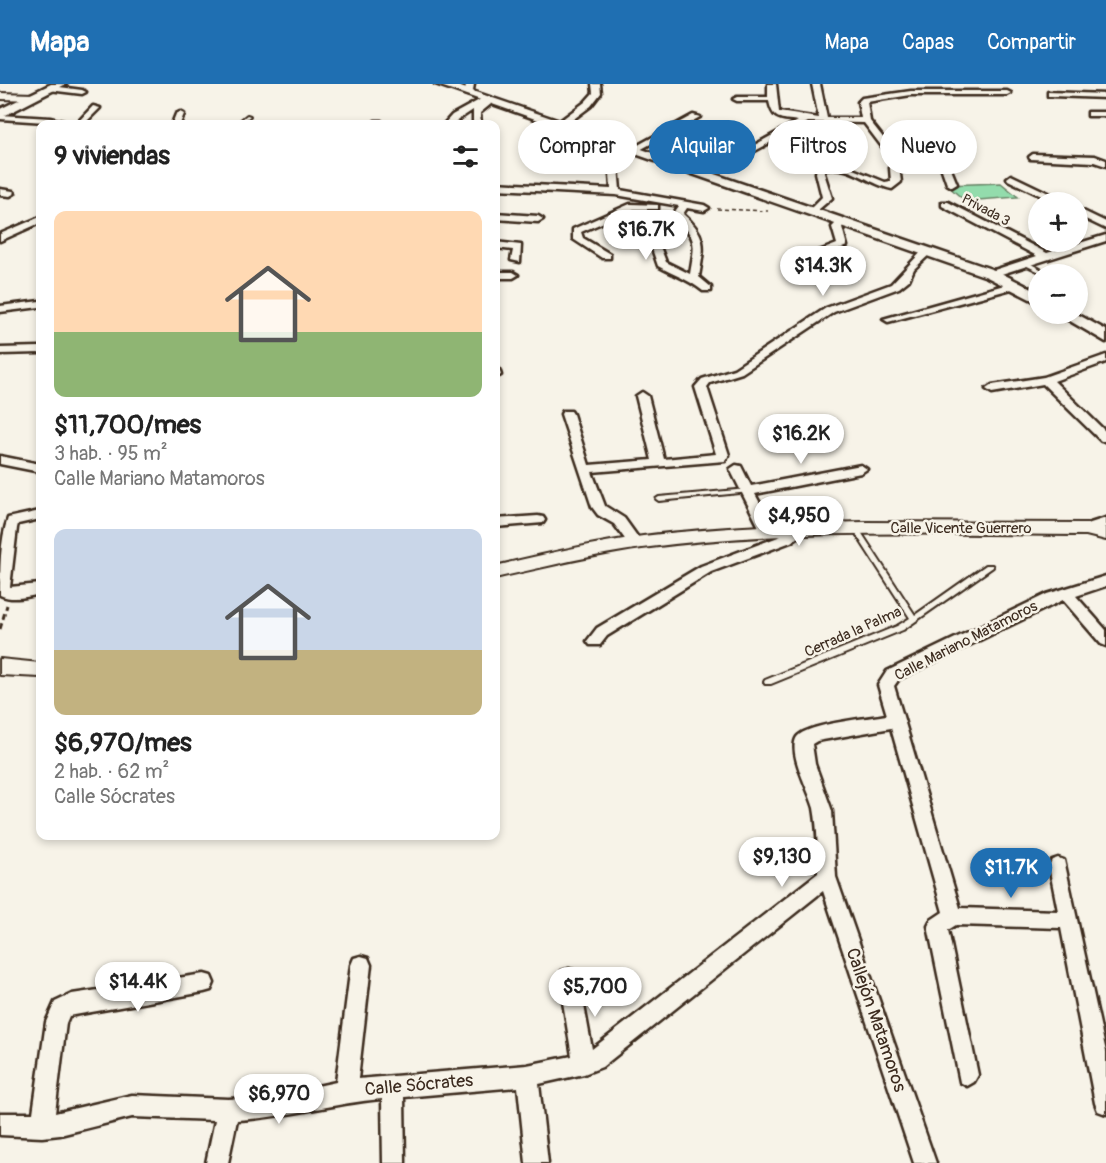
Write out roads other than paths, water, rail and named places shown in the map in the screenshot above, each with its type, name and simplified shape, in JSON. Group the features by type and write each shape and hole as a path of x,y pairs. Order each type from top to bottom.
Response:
{"main road":[{"path":"441,84 469,89 489,101 545,120"},
{"path":"0,116 57,85"},
{"path":"637,151 992,274 1028,292"},
{"path":"1083,324 1106,338"}],"street":[{"path":"567,120 588,104 597,93 596,84"},
{"path":"772,84 772,99 775,113 778,115 806,120 845,120"},
{"path":"816,84 823,119"},
{"path":"57,85 82,92"},
{"path":"867,120 862,102 865,100 911,93 1007,93"},
{"path":"1050,94 1106,96"},
{"path":"0,96 34,97"},
{"path":"737,99 772,99"},
{"path":"451,120 489,101"},
{"path":"477,120 476,112 489,101"},
{"path":"84,120 96,108"},
{"path":"178,120 180,114"},
{"path":"1091,114 1106,114"},
{"path":"0,116 50,120"},
{"path":"637,148 696,117"},
{"path":"868,122 880,139"},
{"path":"704,175 768,140"},
{"path":"1033,157 1095,159 1106,163"},
{"path":"812,212 827,198 828,191 820,175 820,169 839,166 884,185 892,186 897,182 895,174"},
{"path":"615,174 616,192"},
{"path":"948,174 952,184"},
{"path":"1011,178 1040,192"},
{"path":"500,186 616,192 681,210 698,234 699,244 694,278"},
{"path":"0,192 10,193"},
{"name":"Privada 3","path":"945,204 1047,257"},
{"path":"606,256 575,235 576,231 640,205 681,210 704,208"},
{"path":"500,216 538,219"},
{"path":"612,216 656,241 662,264 682,275 694,278 707,289"},
{"path":"1088,217 1106,226"},
{"path":"0,238 36,222"},
{"path":"827,262 824,251 842,246 837,227 841,223"},
{"path":"992,274 1106,238"},
{"path":"500,245 518,247 516,260"},
{"path":"585,469 720,458 723,454 701,387 706,381 738,371 830,310 895,286 927,252"},
{"path":"500,275 513,275"},
{"path":"888,319 1016,285"},
{"path":"0,309 36,304"},
{"path":"0,351 36,351"},
{"path":"992,389 1047,380 1106,358"},
{"path":"1047,380 1105,438"},
{"path":"642,396 659,463"},
{"path":"567,414 599,507 603,512 620,521 635,543"},
{"path":"0,460 36,467"},
{"path":"748,491 861,469"},
{"path":"736,470 767,529"},
{"path":"36,516 13,521 10,528 2,590 11,594 36,590"},
{"path":"500,523 538,520"},
{"path":"1086,529 1106,522"},
{"name":"Calle Vicente Guerrero","path":"500,571 635,543 687,535 767,529 1086,529 1106,534"},
{"path":"595,641 602,632 706,569 786,538 802,529"},
{"name":"Calle Mariano Matamoros","path":"953,916 886,685 894,675 1052,597 1106,581"},
{"path":"1066,593 1106,640"},
{"path":"0,667 36,670"},
{"name":"Callejón Matamoros","path":"897,720 814,735 804,740 802,751 821,801 826,830 827,877 925,1163"},
{"path":"1058,866 1106,1102"},
{"name":"Calle Sócrates","path":"0,1124 42,1126 60,1124 132,1106 228,1110 266,1108 346,1091 527,1076 584,1064 595,1060 827,877"},
{"path":"967,1075 938,926 953,916 1068,920"},
{"path":"346,1091 361,965"},
{"path":"569,978 584,1064"},
{"path":"42,1126 56,1022 62,1009 72,1004 204,983"},
{"path":"527,1076 537,1163"},
{"path":"393,1086 394,1163"},
{"path":"217,1163 228,1110"}],"lane":[{"path":"243,120 248,116"},
{"path":"659,500 748,491"},
{"name":"Cerrada la Palma","path":"768,682 900,628 914,619 855,528"},
{"path":"914,619 989,567"}]}
